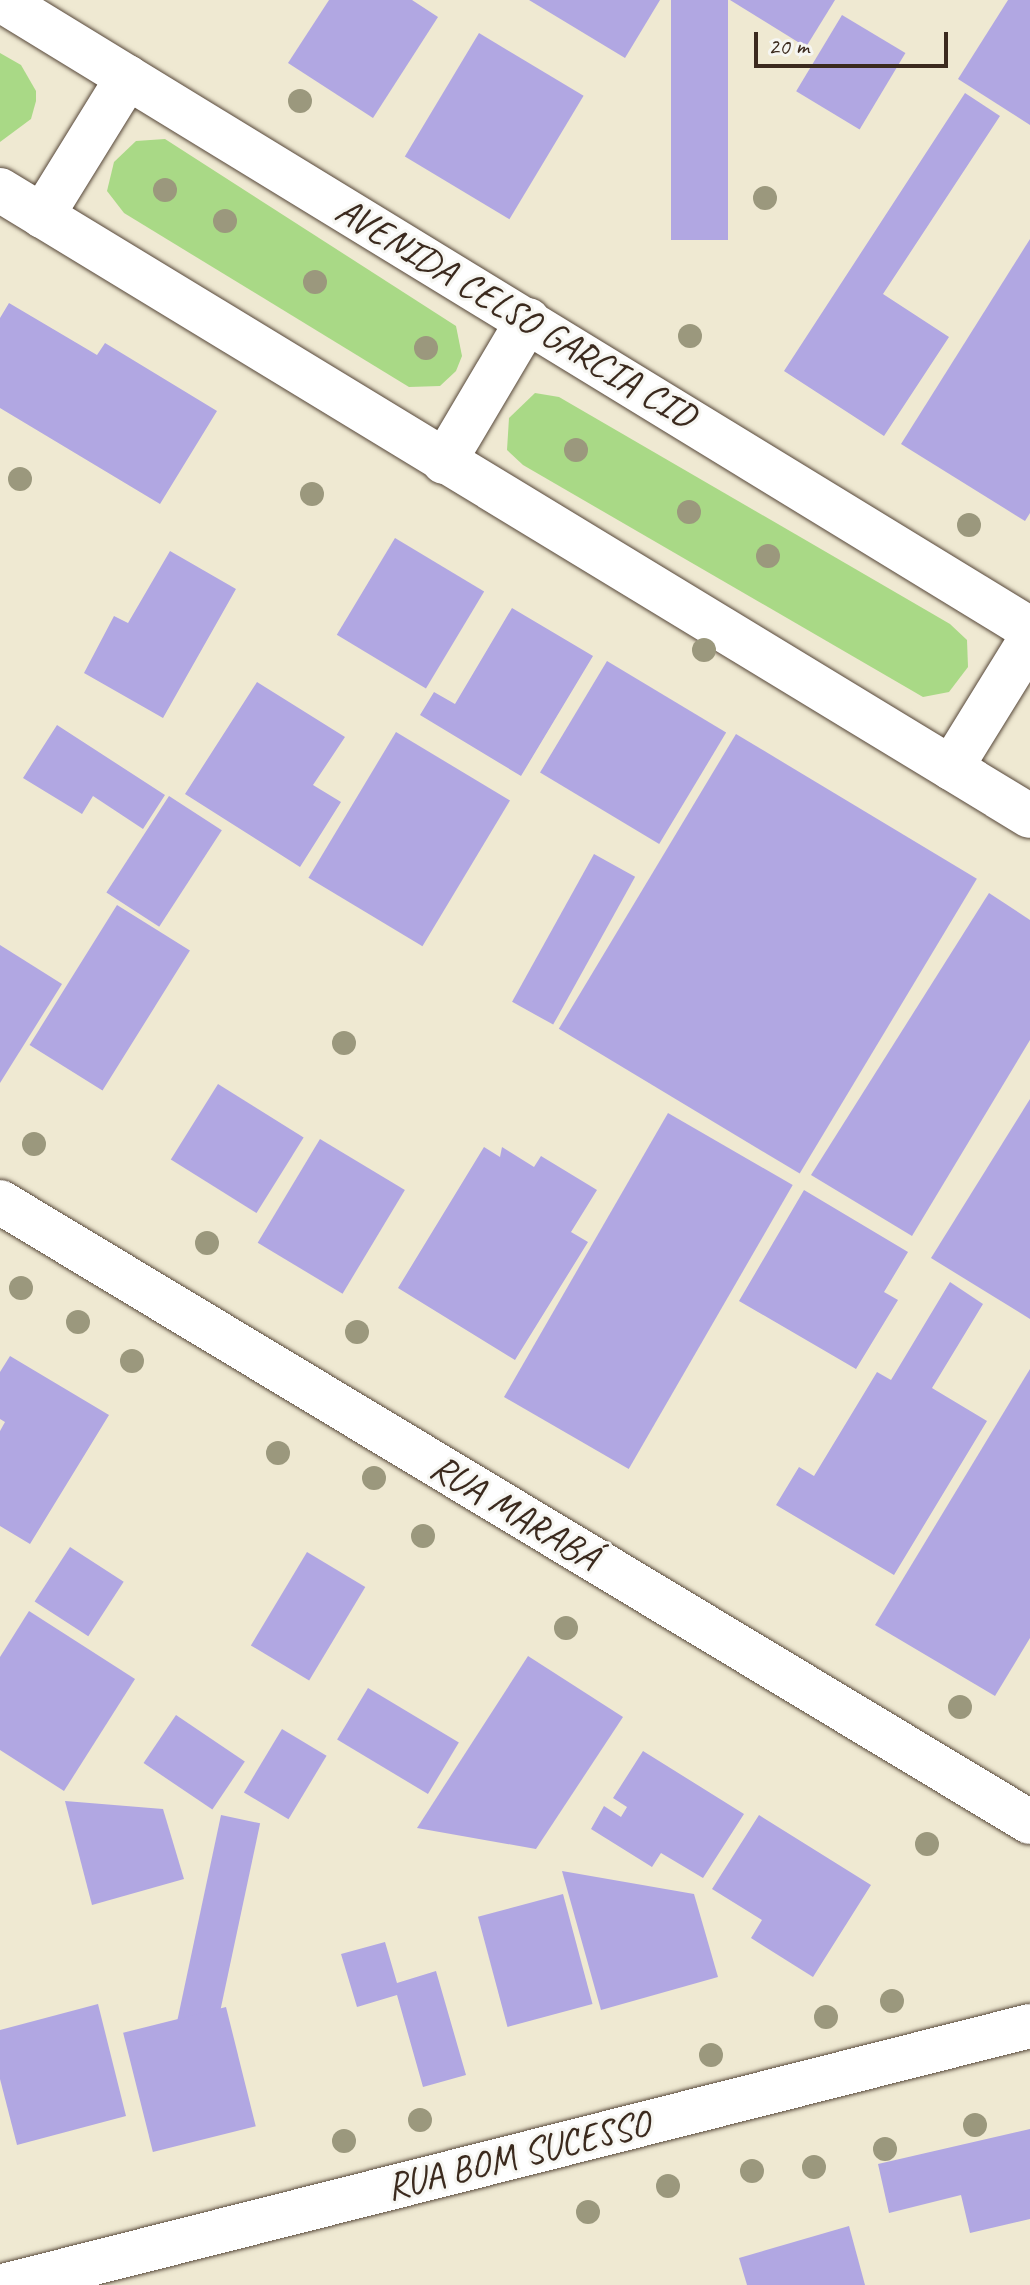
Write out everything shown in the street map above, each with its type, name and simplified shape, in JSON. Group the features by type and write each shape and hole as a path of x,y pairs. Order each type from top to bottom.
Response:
{"street":[{"name":"AVENIDA CELSO GARCIA CID","path":"1,0 1030,629"},
{"path":"42,216 128,77"},
{"path":"0,190 1030,816"},
{"path":"444,462 528,320"},
{"path":"951,768 1030,640"},
{"name":"RUA MARABÁ","path":"0,1202 1030,1822"},
{"name":"RUA BOM SUCESSO","path":"7,2285 1030,2026"}],"green space":[{"path":"0,53 21,65 36,91 36,101 31,119 0,142"},
{"path":"165,139 456,326 462,356 456,371 440,386 409,387 124,213 107,191 114,162 136,141"},
{"path":"535,393 559,397 950,624 967,640 968,667 949,692 923,697 523,465 507,450 509,418"}],"building":[{"path":"329,0 412,0 438,17 373,118 288,63"},
{"path":"529,0 660,0 625,58"},
{"path":"671,0 728,0 728,240 671,240"},
{"path":"730,0 835,0 806,47"},
{"path":"1008,0 1030,0 1030,125 958,79"},
{"path":"842,15 905,53 860,129 796,91"},
{"path":"479,33 584,96 509,219 405,156"},
{"path":"965,93 1000,116 883,294 949,337 884,436 784,371"},
{"path":"1030,239 1030,513 1025,521 901,444"},
{"path":"9,303 97,355 105,343 217,411 160,504 0,408 0,318"},
{"path":"395,538 484,592 426,688 337,635"},
{"path":"170,551 236,589 163,718 84,673 114,616 128,623"},
{"path":"512,608 593,656 521,776 420,715 434,692 455,704"},
{"path":"607,661 726,733 659,844 540,772"},
{"path":"257,682 345,737 313,785 341,802 300,867 185,794"},
{"path":"57,725 165,795 143,829 93,796 82,814 23,778"},
{"path":"396,732 510,801 422,946 308,878"},
{"path":"736,734 977,879 800,1174 559,1029"},
{"path":"169,796 222,830 159,927 106,892"},
{"path":"594,854 635,877 553,1025 512,1002"},
{"path":"989,893 1030,920 1030,1040 912,1236 811,1175"},
{"path":"117,905 190,951 102,1091 30,1045"},
{"path":"0,945 62,984 0,1083"},
{"path":"218,1084 304,1138 256,1213 171,1159"},
{"path":"1030,1099 1030,1319 931,1258"},
{"path":"668,1113 793,1185 629,1469 504,1397"},
{"path":"320,1139 405,1190 343,1294 258,1243"},
{"path":"484,1147 500,1157 502,1147 534,1167 541,1156 597,1190 571,1232 588,1242 515,1360 398,1288"},
{"path":"804,1190 908,1252 884,1292 898,1300 856,1369 739,1301"},
{"path":"950,1282 983,1304 932,1388 987,1421 894,1575 776,1505 799,1467 814,1476 877,1372 891,1380"},
{"path":"10,1356 109,1415 30,1544 0,1526 0,1431 5,1422 0,1419 0,1372"},
{"path":"1030,1369 1030,1638 995,1696 875,1625"},
{"path":"70,1547 124,1582 88,1636 35,1602"},
{"path":"307,1552 365,1587 309,1680 251,1645"},
{"path":"29,1611 135,1679 64,1791 0,1750 0,1657"},
{"path":"528,1656 623,1717 536,1849 417,1828"},
{"path":"368,1688 459,1743 428,1794 337,1739"},
{"path":"176,1715 245,1761 212,1809 144,1763"},
{"path":"282,1729 327,1756 288,1819 244,1792"},
{"path":"643,1751 744,1814 703,1878 661,1853 652,1867 591,1829 604,1806 621,1817 627,1807 613,1798"},
{"path":"65,1801 163,1809 184,1879 92,1905"},
{"path":"221,1815 260,1823 197,2120 158,2111"},
{"path":"759,1815 871,1885 813,1977 751,1938 762,1920 712,1889"},
{"path":"562,1871 694,1894 718,1977 601,2010"},
{"path":"563,1894 593,2004 508,2027 478,1917"},
{"path":"385,1942 397,1983 436,1971 466,2075 423,2087 397,1995 357,2007 341,1954"},
{"path":"98,2004 126,2116 17,2145 0,2079 0,2030"},
{"path":"226,2007 256,2126 153,2152 123,2033"},
{"path":"1030,2129 1030,2219 970,2233 961,2195 889,2213 878,2164"},
{"path":"849,2226 865,2285 747,2285 739,2258"}]}
